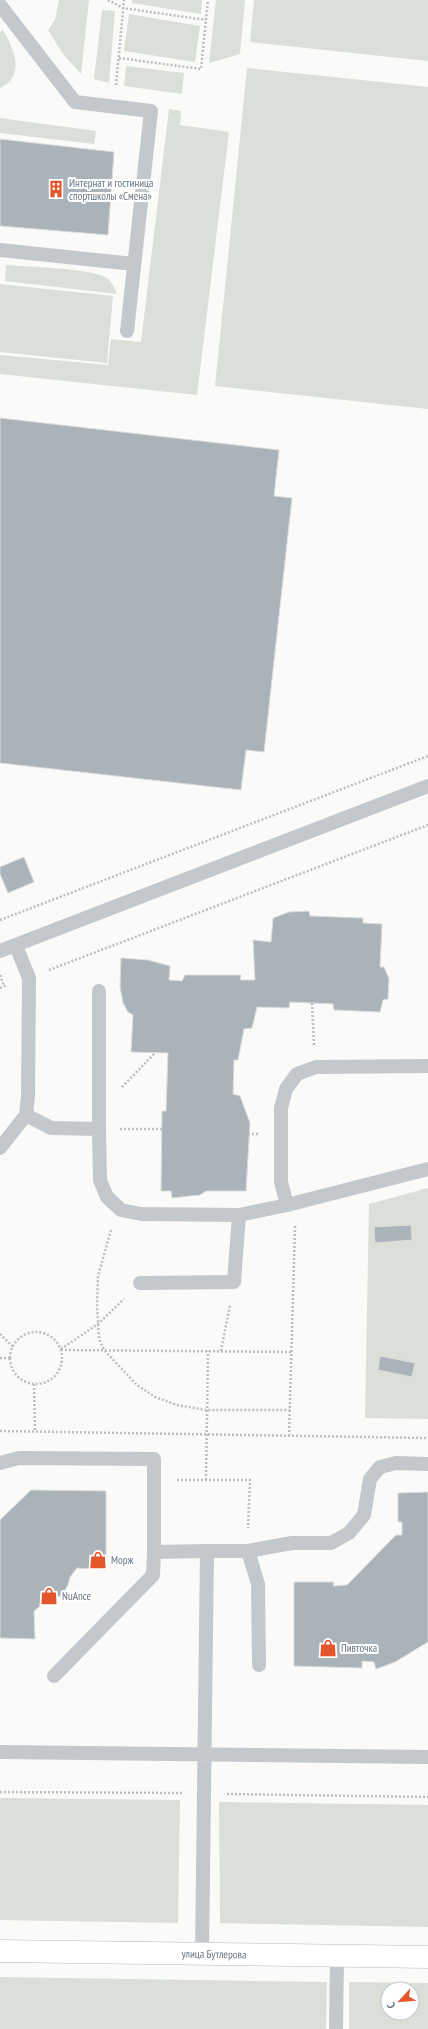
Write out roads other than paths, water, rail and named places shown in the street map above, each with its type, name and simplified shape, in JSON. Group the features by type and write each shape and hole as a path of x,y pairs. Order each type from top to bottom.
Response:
{"street":[{"name":"улица Бутлерова","path":"0,1951 428,1957"}],"lane":[{"path":"0,5 75,102 151,111 127,331"},
{"path":"0,250 134,264"},
{"path":"0,952 428,786"},
{"path":"0,1148 26,1115 28,1097 29,978 16,946"},
{"path":"99,991 100,1180 107,1197 121,1210 141,1214 239,1215 287,1205 428,1169"},
{"path":"287,1205 281,1182 281,1108 286,1089 297,1074 316,1067 428,1066"},
{"path":"26,1115 51,1128 99,1129"},
{"path":"140,1283 234,1282 239,1215"},
{"path":"0,1463 18,1458 154,1459 153,1575 54,1676"},
{"path":"154,1552 248,1551 292,1543 331,1543 349,1533 364,1515 370,1479 380,1467 396,1463 428,1464"},
{"path":"202,1954 207,1551"},
{"path":"248,1551 258,1584 259,1665"},
{"path":"0,1752 428,1757"},
{"path":"336,2029 337,1956"}],"place":[{"name":"Интернат и гостиница спортшколы «Смена»","path":"56,189"},
{"name":"Морж","path":"98,1560"},
{"name":"NuAnce","path":"49,1596"},
{"name":"Пивточка","path":"328,1648"}]}
